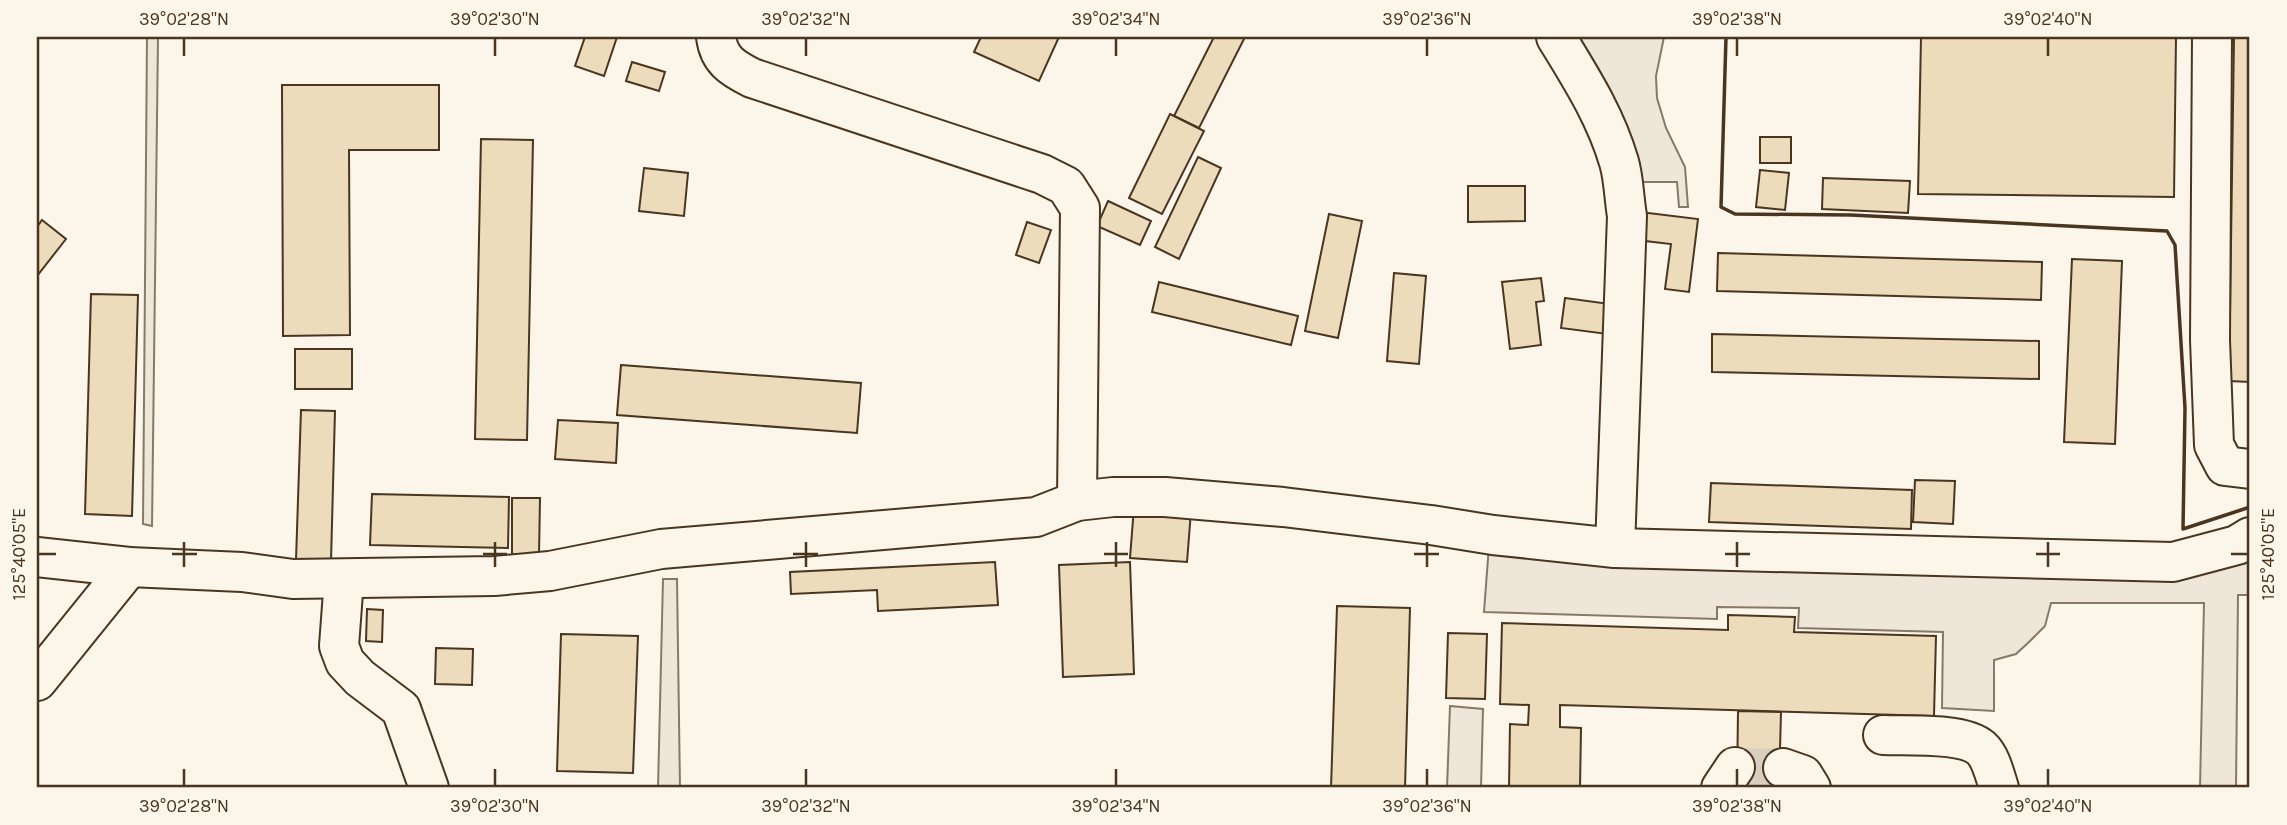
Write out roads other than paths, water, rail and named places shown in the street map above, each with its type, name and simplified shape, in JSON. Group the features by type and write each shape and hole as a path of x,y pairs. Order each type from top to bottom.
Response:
{"street":[{"path":"716,37 717,47 728,66 752,78 1042,173 1066,186 1080,208 1077,501"},
{"path":"1556,37 1594,98 1609,134 1620,165 1627,216 1615,548"},
{"path":"2212,37 2210,340 2214,445 2225,466 2250,469"},
{"path":"37,557 129,567 242,572 293,579 494,576 551,571 661,549 1036,517 1077,501 1113,496 1165,497 1283,507 1615,548 2173,562 2237,544 2250,537"},
{"path":"37,681 129,567"},
{"path":"344,579 339,646 345,662 360,678 401,709 429,788"},
{"path":"1883,736 1970,741 1982,748 1998,788"}],"tunnel":[{"path":"1735,767 1783,768"}]}
